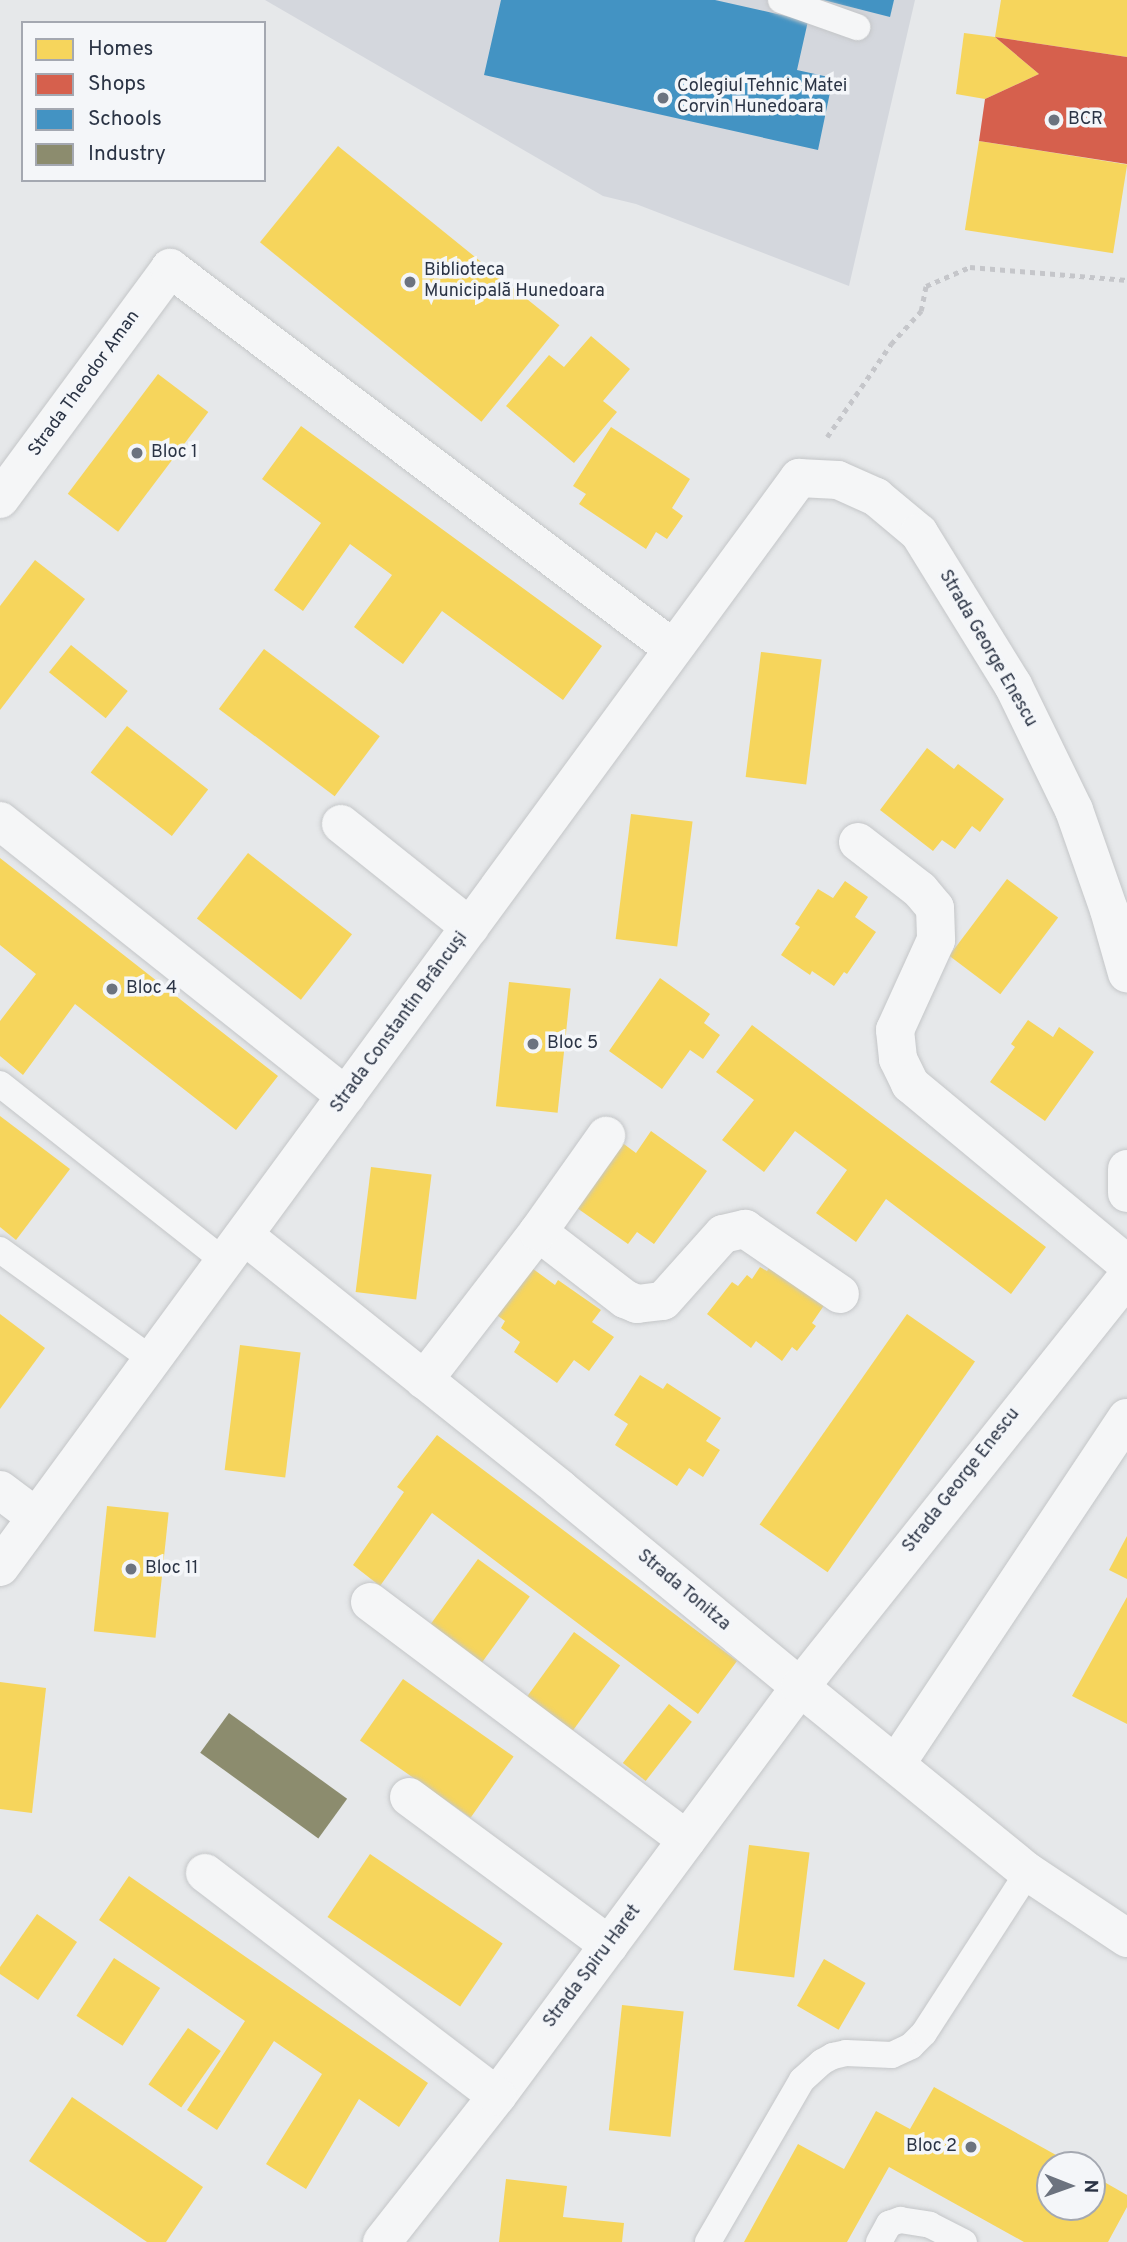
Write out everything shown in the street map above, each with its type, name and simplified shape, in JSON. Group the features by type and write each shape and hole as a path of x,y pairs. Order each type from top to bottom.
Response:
{"street":[{"name":"Strada Theodor Aman","path":"0,499 170,268 672,648"},
{"name":"Strada Constantin Brâncuși","path":"0,1567 799,478"},
{"name":"Strada George Enescu","path":"799,478 838,480 876,497 919,534 1013,685 1074,810 1109,910 1127,973"},
{"path":"0,821 346,1096"},
{"path":"341,824 470,927"},
{"path":"858,842 920,890 935,908 936,940 895,1030 898,1059 910,1084 1127,1264"},
{"path":"424,1380 538,1232 606,1136"},
{"path":"1127,1169 1127,1193"},
{"path":"538,1232 625,1299 637,1304 663,1301 723,1234 745,1229 840,1294"},
{"name":"Strada Tonitza","path":"235,1249 424,1380 1028,1872 1127,1938"},
{"name":"Strada George Enescu","path":"800,1687 1127,1277"},
{"path":"896,1764 1127,1418"},
{"path":"0,1490 36,1517"},
{"path":"370,1602 687,1840"},
{"name":"Strada Spiru Haret","path":"382,2242 497,2096 800,1687"},
{"path":"409,1797 609,1945"},
{"path":"205,1874 497,2096"}],"lane":[{"path":"781,0 857,27"},
{"path":"0,1084 235,1249"},
{"path":"0,1250 151,1359"},
{"path":"708,2242 802,2080 833,2056 846,2053 892,2055 911,2046 923,2033 1028,1872"},
{"path":"879,2242 888,2224 901,2220 930,2225 964,2242"}],"path":[{"path":"799,478 891,344 921,311 926,286 970,267 1127,280"}],"shaded area":[{"name":"Colegiul Tehnic Matei Corvin Hunedoara","path":"265,0 915,0 849,286 636,204 603,196"}],"building: Homes":[{"path":"1001,0 1127,0 1127,57 995,37"},
{"path":"964,33 995,37 1039,74 985,99 956,94"},
{"path":"979,141 1127,164 1113,253 965,230"},
{"name":"Biblioteca Municipală Hunedoara","path":"338,146 559,325 481,422 260,242"},
{"path":"591,336 630,369 603,401 617,412 574,463 506,406 549,355 564,367"},
{"name":"Bloc 1","path":"158,374 208,412 118,532 68,494"},
{"path":"301,426 602,646 563,700 442,611 403,664 354,627 392,575 350,544 303,611 274,590 321,523 262,479"},
{"path":"611,427 690,479 672,508 683,516 667,539 656,532 646,549 579,504 586,494 573,486"},
{"path":"35,560 85,599 0,710 0,606"},
{"path":"71,645 128,691 106,718 49,672"},
{"path":"264,649 380,736 335,796 219,709"},
{"path":"761,652 822,659 806,784 746,777"},
{"path":"127,726 208,789 172,836 91,772"},
{"path":"927,748 954,769 958,764 1004,799 980,832 972,826 955,849 942,840 933,851 880,810"},
{"path":"631,814 693,822 677,947 616,939"},
{"path":"248,853 352,934 301,1000 197,918"},
{"path":"0,858 278,1076 236,1130 75,1004 23,1075 0,1056 0,1021 36,974 0,945"},
{"path":"1007,879 1058,918 1000,994 949,956"},
{"path":"845,881 868,897 855,917 876,932 847,974 844,972 834,986 812,971 810,975 781,955 800,927 795,924 818,889 833,898"},
{"path":"660,978 710,1014 704,1023 720,1035 703,1059 690,1050 662,1089 609,1051"},
{"name":"Bloc 5","path":"509,982 571,988 558,1113 496,1106"},
{"path":"1028,1020 1053,1037 1059,1027 1094,1052 1045,1121 990,1082 1015,1047 1011,1044"},
{"path":"752,1025 1046,1247 1011,1294 886,1199 856,1242 816,1213 847,1170 795,1131 764,1172 722,1140 754,1100 716,1072"},
{"path":"0,1116 70,1169 16,1240 0,1227"},
{"path":"651,1131 707,1171 654,1244 637,1232 628,1244 577,1208 617,1139 636,1153"},
{"path":"371,1167 432,1174 416,1299 356,1292"},
{"path":"774,1261 827,1301 812,1323 816,1326 797,1351 792,1347 782,1361 756,1341 751,1348 707,1314 732,1282 738,1286 747,1275 752,1279 760,1267 767,1271"},
{"path":"529,1266 555,1285 558,1280 601,1310 592,1322 614,1337 589,1371 574,1360 557,1383 514,1352 520,1342 501,1328 505,1321 494,1313"},
{"path":"0,1314 45,1348 0,1409"},
{"path":"907,1314 975,1362 828,1572 760,1525"},
{"path":"240,1345 301,1352 285,1477 225,1470"},
{"path":"640,1375 663,1389 667,1383 721,1418 706,1441 720,1450 703,1477 689,1468 677,1486 615,1445 628,1424 614,1415"},
{"path":"437,1435 737,1661 698,1714 432,1513 380,1586 353,1565 404,1492 397,1487"},
{"name":"Bloc 11","path":"107,1506 169,1512 155,1638 94,1631"},
{"path":"1127,1536 1127,1579 1109,1570"},
{"path":"478,1559 530,1597 482,1663 430,1625"},
{"path":"1127,1597 1127,1724 1072,1696"},
{"path":"574,1632 620,1666 570,1734 524,1701"},
{"path":"403,1679 514,1756 471,1818 360,1740"},
{"path":"0,1682 46,1688 32,1813 0,1809"},
{"path":"669,1704 692,1722 646,1781 623,1763"},
{"path":"749,1845 810,1852 794,1977 734,1970"},
{"path":"370,1854 503,1943 460,2006 328,1917"},
{"path":"129,1876 428,2083 399,2127 359,2099 306,2189 266,2164 322,2074 274,2041 217,2130 187,2110 245,2021 99,1920"},
{"path":"37,1914 77,1942 38,2000 0,1974 0,1967"},
{"path":"114,1958 160,1988 123,2046 76,2016"},
{"path":"824,1959 866,1983 839,2030 797,2006"},
{"path":"622,2005 684,2011 670,2137 609,2130"},
{"path":"188,2028 221,2051 181,2107 148,2085"},
{"path":"934,2087 1049,2151 1036,2151 1036,2221 1106,2221 1106,2183 1127,2195 1127,2207 1108,2242 1024,2242 889,2167 847,2242 744,2242 798,2144 844,2169 876,2111 910,2129"},
{"path":"72,2097 203,2187 166,2242 147,2242 29,2161"},
{"path":"506,2179 567,2186 563,2217 624,2223 622,2242 499,2242"}],"building: Shops":[{"name":"BCR","path":"995,37 1127,57 1127,164 979,141 985,99 1039,74"}],"building: Schools":[{"path":"501,0 715,0 808,21 797,70 833,78 818,150 484,75"},
{"path":"823,0 894,0 890,17"}],"building: Industry":[{"path":"229,1713 347,1799 318,1838 200,1753"}],"place":[{"name":"Colegiul Tehnic Matei Corvin Hunedoara","path":"663,98"},
{"name":"BCR","path":"1054,120"},
{"name":"Biblioteca Municipală Hunedoara","path":"410,282"},
{"name":"Bloc 1","path":"137,453"},
{"name":"Bloc 4","path":"112,989"},
{"name":"Bloc 5","path":"533,1044"},
{"name":"Bloc 11","path":"131,1569"},
{"name":"Bloc 2","path":"971,2147"}]}
